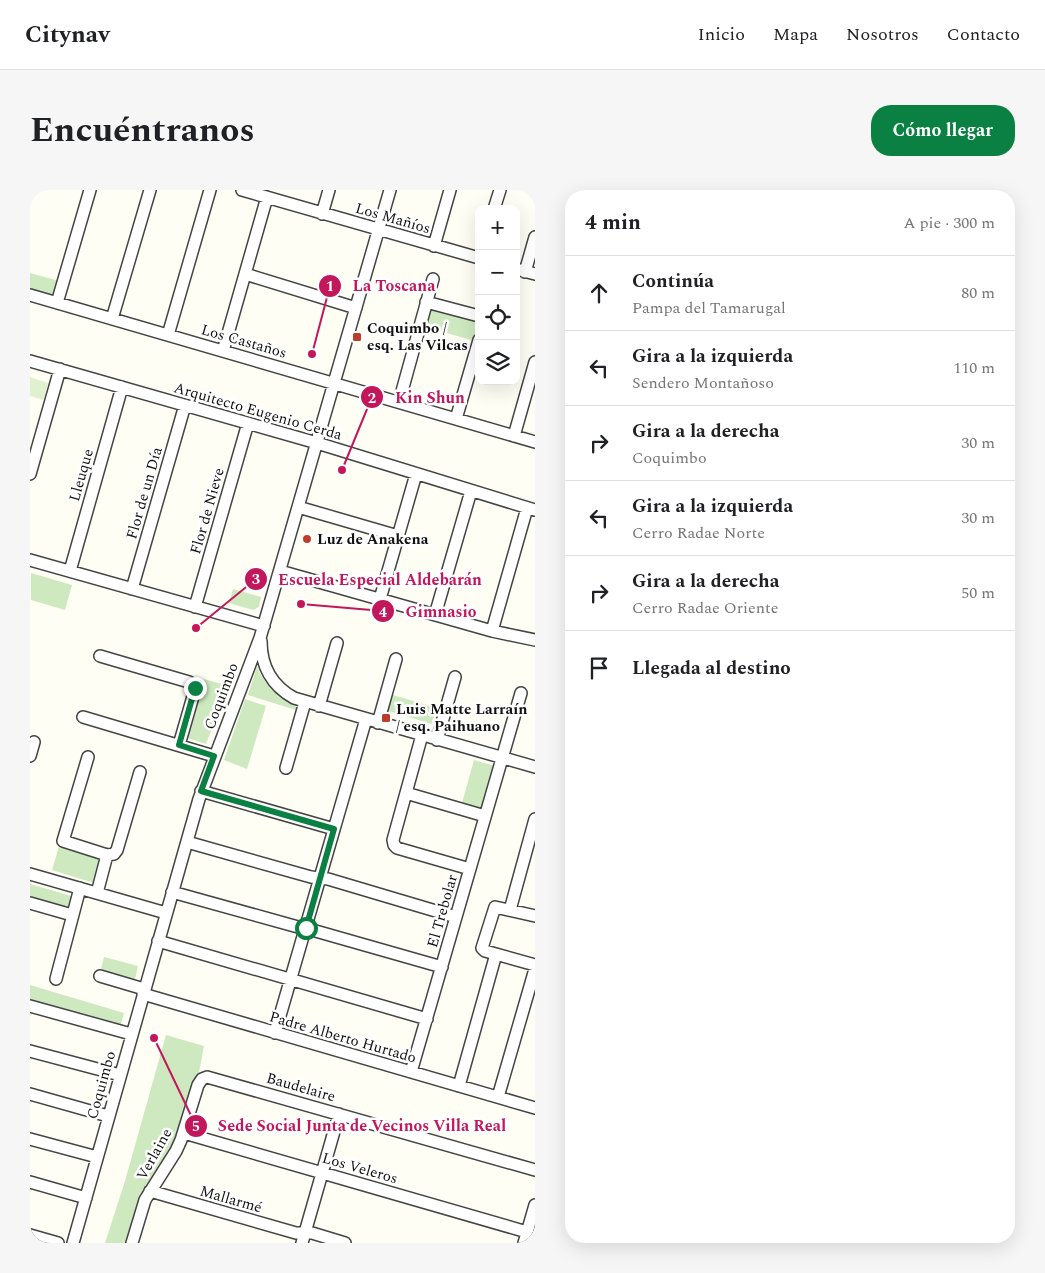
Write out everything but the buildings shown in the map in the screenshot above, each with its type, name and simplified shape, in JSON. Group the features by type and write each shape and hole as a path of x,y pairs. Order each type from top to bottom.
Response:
{"street":[{"path":"57,302 90,190"},
{"path":"112,319 150,190"},
{"path":"168,335 210,190"},
{"name":"Los Mañíos","path":"242,190 275,196 322,214 475,257"},
{"path":"322,214 329,190"},
{"name":"Coquimbo","path":"73,1243 201,791 262,632 390,190"},
{"path":"434,246 450,190"},
{"path":"495,205 500,190"},
{"path":"223,351 245,274 275,196"},
{"path":"525,272 535,238"},
{"path":"245,274 356,308"},
{"path":"399,402 433,278"},
{"name":"Los Castaños","path":"30,295 535,442"},
{"path":"426,302 475,315"},
{"path":"456,419 475,354"},
{"name":"Arquitecto Eugenio Cerda","path":"30,361 317,443 531,509"},
{"path":"514,436 535,362"},
{"path":"30,474 60,370"},
{"name":"Lleuque","path":"70,571 122,387"},
{"name":"Flor de un Día","path":"132,589 185,405"},
{"name":"Flor de Nieve","path":"194,607 248,424"},
{"path":"380,599 416,474"},
{"path":"435,615 471,491"},
{"path":"298,507 398,536"},
{"path":"492,631 531,509"},
{"path":"30,560 194,607 262,632 263,661 271,678 284,692 305,702 535,767"},
{"path":"280,571 492,631 535,640"},
{"path":"319,706 337,643"},
{"path":"100,656 189,682 194,686 194,694 179,745"},
{"path":"378,723 396,660"},
{"path":"438,740 455,677"},
{"name":"El Trebolar","path":"411,1072 521,694"},
{"path":"286,768 305,702"},
{"path":"83,717 214,756"},
{"path":"275,1033 366,720"},
{"path":"422,735 394,845 397,848 470,869"},
{"path":"30,756 34,742"},
{"path":"88,757 63,842 107,855 112,855 117,850 140,772"},
{"path":"201,791 334,829"},
{"path":"406,794 485,816"},
{"path":"510,910 535,819"},
{"path":"187,842 311,878 328,879 456,917"},
{"path":"97,893 107,855"},
{"path":"30,874 166,913"},
{"path":"56,979 80,888"},
{"path":"172,892 442,967"},
{"path":"30,903 72,915"},
{"path":"535,916 494,907 482,948 535,965"},
{"path":"158,941 427,1019"},
{"path":"459,1086 496,954"},
{"path":"498,1097 535,969"},
{"name":"Padre Alberto Hurtado","path":"100,976 144,992 275,1033 535,1108"},
{"path":"30,1006 131,1034"},
{"path":"30,1051 120,1075"},
{"name":"Baudelaire","path":"202,1079 212,1078 535,1170"},
{"name":"Verlaine","path":"132,1243 143,1206 150,1191 176,1151 184,1133 198,1085 202,1079"},
{"path":"30,1094 108,1116"},
{"path":"303,1238 339,1114"},
{"name":"Los Veleros","path":"184,1133 322,1173 526,1238"},
{"path":"30,1139 97,1157"},
{"path":"30,1182 86,1198"},
{"name":"Mallarmé","path":"150,1191 296,1233 303,1238 312,1233 345,1243"},
{"path":"526,1238 535,1205"},
{"path":"30,1235 58,1243"}],"green space":[{"path":"30,273 59,281 54,296 30,289"},
{"path":"430,306 475,319 475,341 425,327"},
{"path":"30,377 48,383 43,400 30,396"},
{"path":"31,573 72,585 65,610 31,600"},
{"path":"233,589 261,597 259,607 253,610 229,603"},
{"path":"257,666 263,679 268,684 284,697 297,703 296,710 248,695"},
{"path":"204,679 229,686 206,744 187,738"},
{"path":"393,695 437,708 432,724 388,711"},
{"path":"245,699 266,706 247,769 224,760"},
{"path":"474,760 495,766 483,809 462,803"},
{"path":"59,846 101,859 94,883 52,870"},
{"path":"30,884 71,896 69,905 64,908 30,899"},
{"path":"104,957 138,966 134,983 100,973"},
{"path":"30,985 124,1013 120,1028 30,1003"},
{"path":"166,1035 204,1046 199,1072 194,1079 179,1133 127,1243 105,1243 125,1181"}],"place":[{"name":"Coquimbo / esq. Las Vilcas","path":"357,337"},
{"name":"La Toscana","path":"312,354"},
{"name":"Kin Shun","path":"342,470"},
{"name":"Luz de Anakena","path":"307,539"},
{"name":"Gimnasio","path":"301,604"},
{"name":"Escuela Especial Aldebarán","path":"196,628"},
{"name":"Luis Matte Larraín / esq. Paihuano","path":"386,718"},
{"name":"Sede Social Junta de Vecinos Villa Real","path":"154,1038"}],"route":[{"path":"195,688 179,745 214,756 201,791 334,829 306,928"}]}
